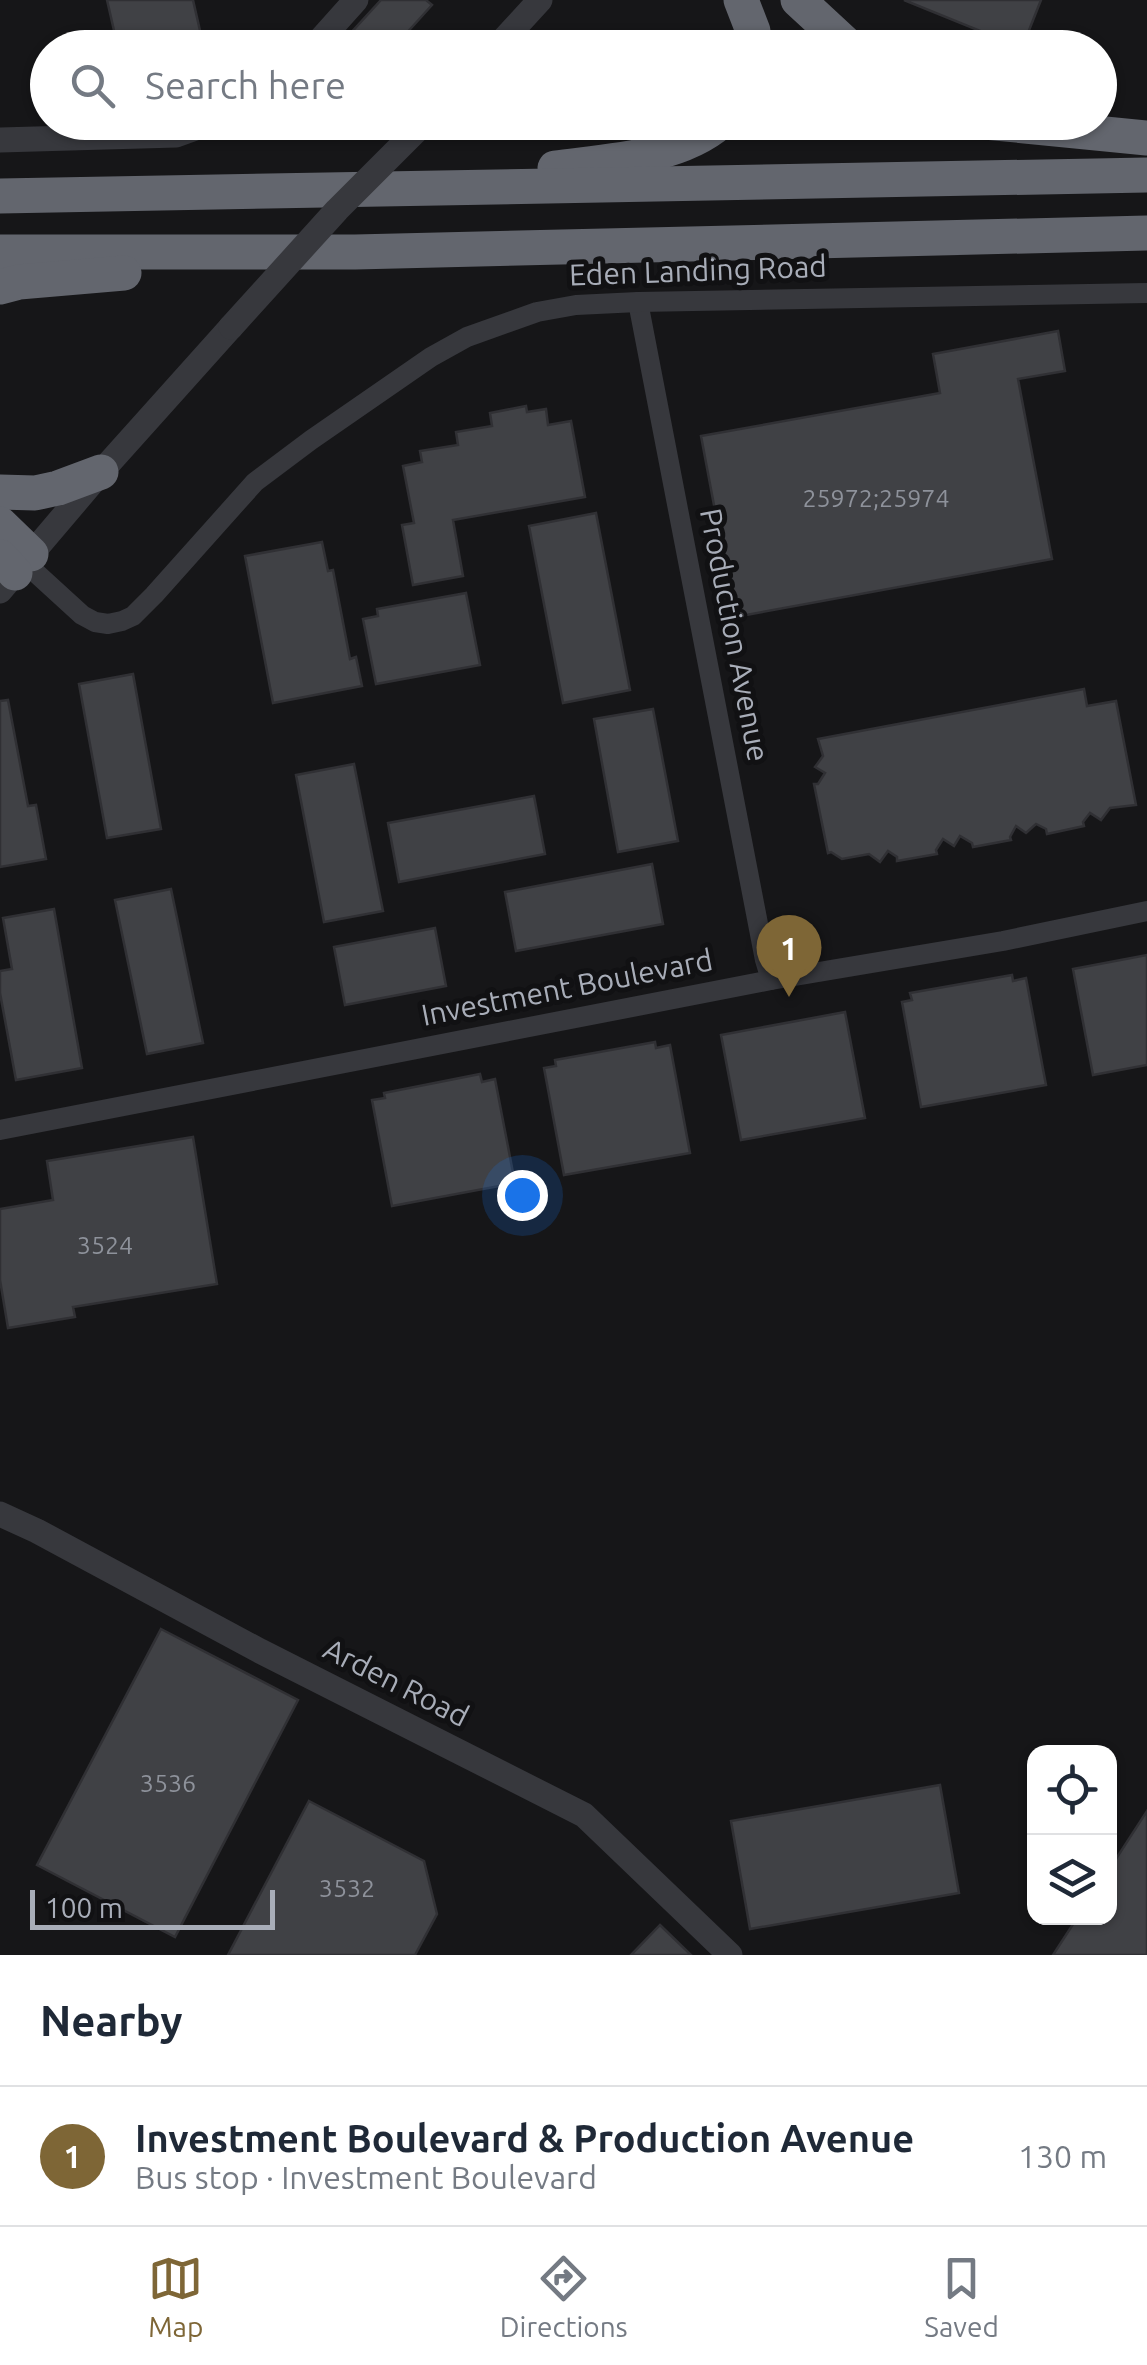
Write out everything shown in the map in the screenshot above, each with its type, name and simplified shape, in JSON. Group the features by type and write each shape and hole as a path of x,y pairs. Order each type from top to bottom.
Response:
{"highway":[{"path":"741,0 753,30"},
{"path":"798,0 830,30"},
{"path":"1117,135 1147,138"},
{"path":"397,190 610,160 682,146 694,140"},
{"path":"0,196 1147,175"},
{"path":"0,252 354,252 1147,233"},
{"path":"0,287 19,282 354,252"},
{"path":"0,492 35,493 100,472"},
{"path":"0,524 14,567"}],"street":[{"path":"329,30 356,0"},
{"path":"512,30 540,0"},
{"path":"0,140 30,139"},
{"path":"14,567 337,210 407,140"},
{"name":"Eden Landing Road","path":"14,567 95,622 108,624 133,616 255,482 431,357 467,338 537,312 576,305 638,302 1147,293"},
{"name":"Production Avenue","path":"638,302 770,980"},
{"name":"Investment Boulevard","path":"0,1130 770,980 1017,939 1147,911"},
{"name":"Arden Road","path":"0,1514 584,1815 730,1955"}],"building":[{"path":"107,0 193,0 200,30 114,30"},
{"path":"381,0 426,0 432,5 409,30 354,30"},
{"path":"904,0 1041,0 1029,30 978,30"},
{"path":"1058,331 1065,371 1018,379 1052,559 735,617 701,436 940,393 933,354"},
{"path":"526,406 527,412 546,409 548,425 571,421 585,497 453,520 463,576 413,585 402,525 414,523 403,466 422,462 420,451 458,445 456,432 492,426 490,413"},
{"path":"596,513 630,690 563,703 529,526"},
{"path":"322,542 328,571 333,570 350,659 356,657 362,686 273,703 245,556"},
{"path":"466,593 480,665 376,684 363,619 378,616 377,609"},
{"path":"133,674 161,829 107,838 79,684"},
{"path":"1084,689 1087,706 1116,701 1136,805 1110,808 1101,820 1090,813 1084,826 1047,834 1046,829 1036,824 1026,833 1016,826 1011,840 973,847 960,836 954,846 943,839 937,854 897,861 888,851 880,862 869,854 842,859 828,853 814,784 825,773 815,767 823,756 818,739"},
{"path":"8,700 28,806 36,805 46,859 0,867 0,701"},
{"path":"653,709 678,841 618,852 594,719"},
{"path":"354,764 383,911 324,922 296,775"},
{"path":"534,796 545,854 399,882 388,823"},
{"path":"652,864 663,924 516,951 505,892"},
{"path":"171,889 203,1043 147,1054 115,900"},
{"path":"54,909 82,1068 16,1080 0,993 0,971 12,969 3,918"},
{"path":"435,928 446,986 345,1005 334,947"},
{"path":"1147,955 1147,1065 1093,1075 1073,969"},
{"path":"1012,975 1013,981 1026,978 1046,1085 921,1107 902,1002 912,1000 910,993"},
{"path":"845,1012 865,1118 741,1140 721,1035"},
{"path":"655,1042 656,1048 670,1045 690,1153 564,1175 544,1068 556,1066 555,1060"},
{"path":"480,1074 482,1082 495,1079 515,1183 392,1206 372,1100 385,1098 384,1093"},
{"path":"193,1137 217,1284 73,1307 75,1317 8,1328 0,1280 0,1209 53,1200 47,1161"},
{"path":"161,1629 298,1700 175,1937 37,1865"},
{"path":"940,1785 959,1893 750,1929 731,1821"},
{"path":"309,1801 424,1861 437,1914 415,1955 228,1955"},
{"path":"1147,1811 1147,1955 1053,1955 1072,1925 1117,1925 1117,1857"},
{"path":"660,1925 691,1955 631,1955"}],"place":[{"name":"Investment Boulevard & Production Avenue","path":"789,997"}]}
